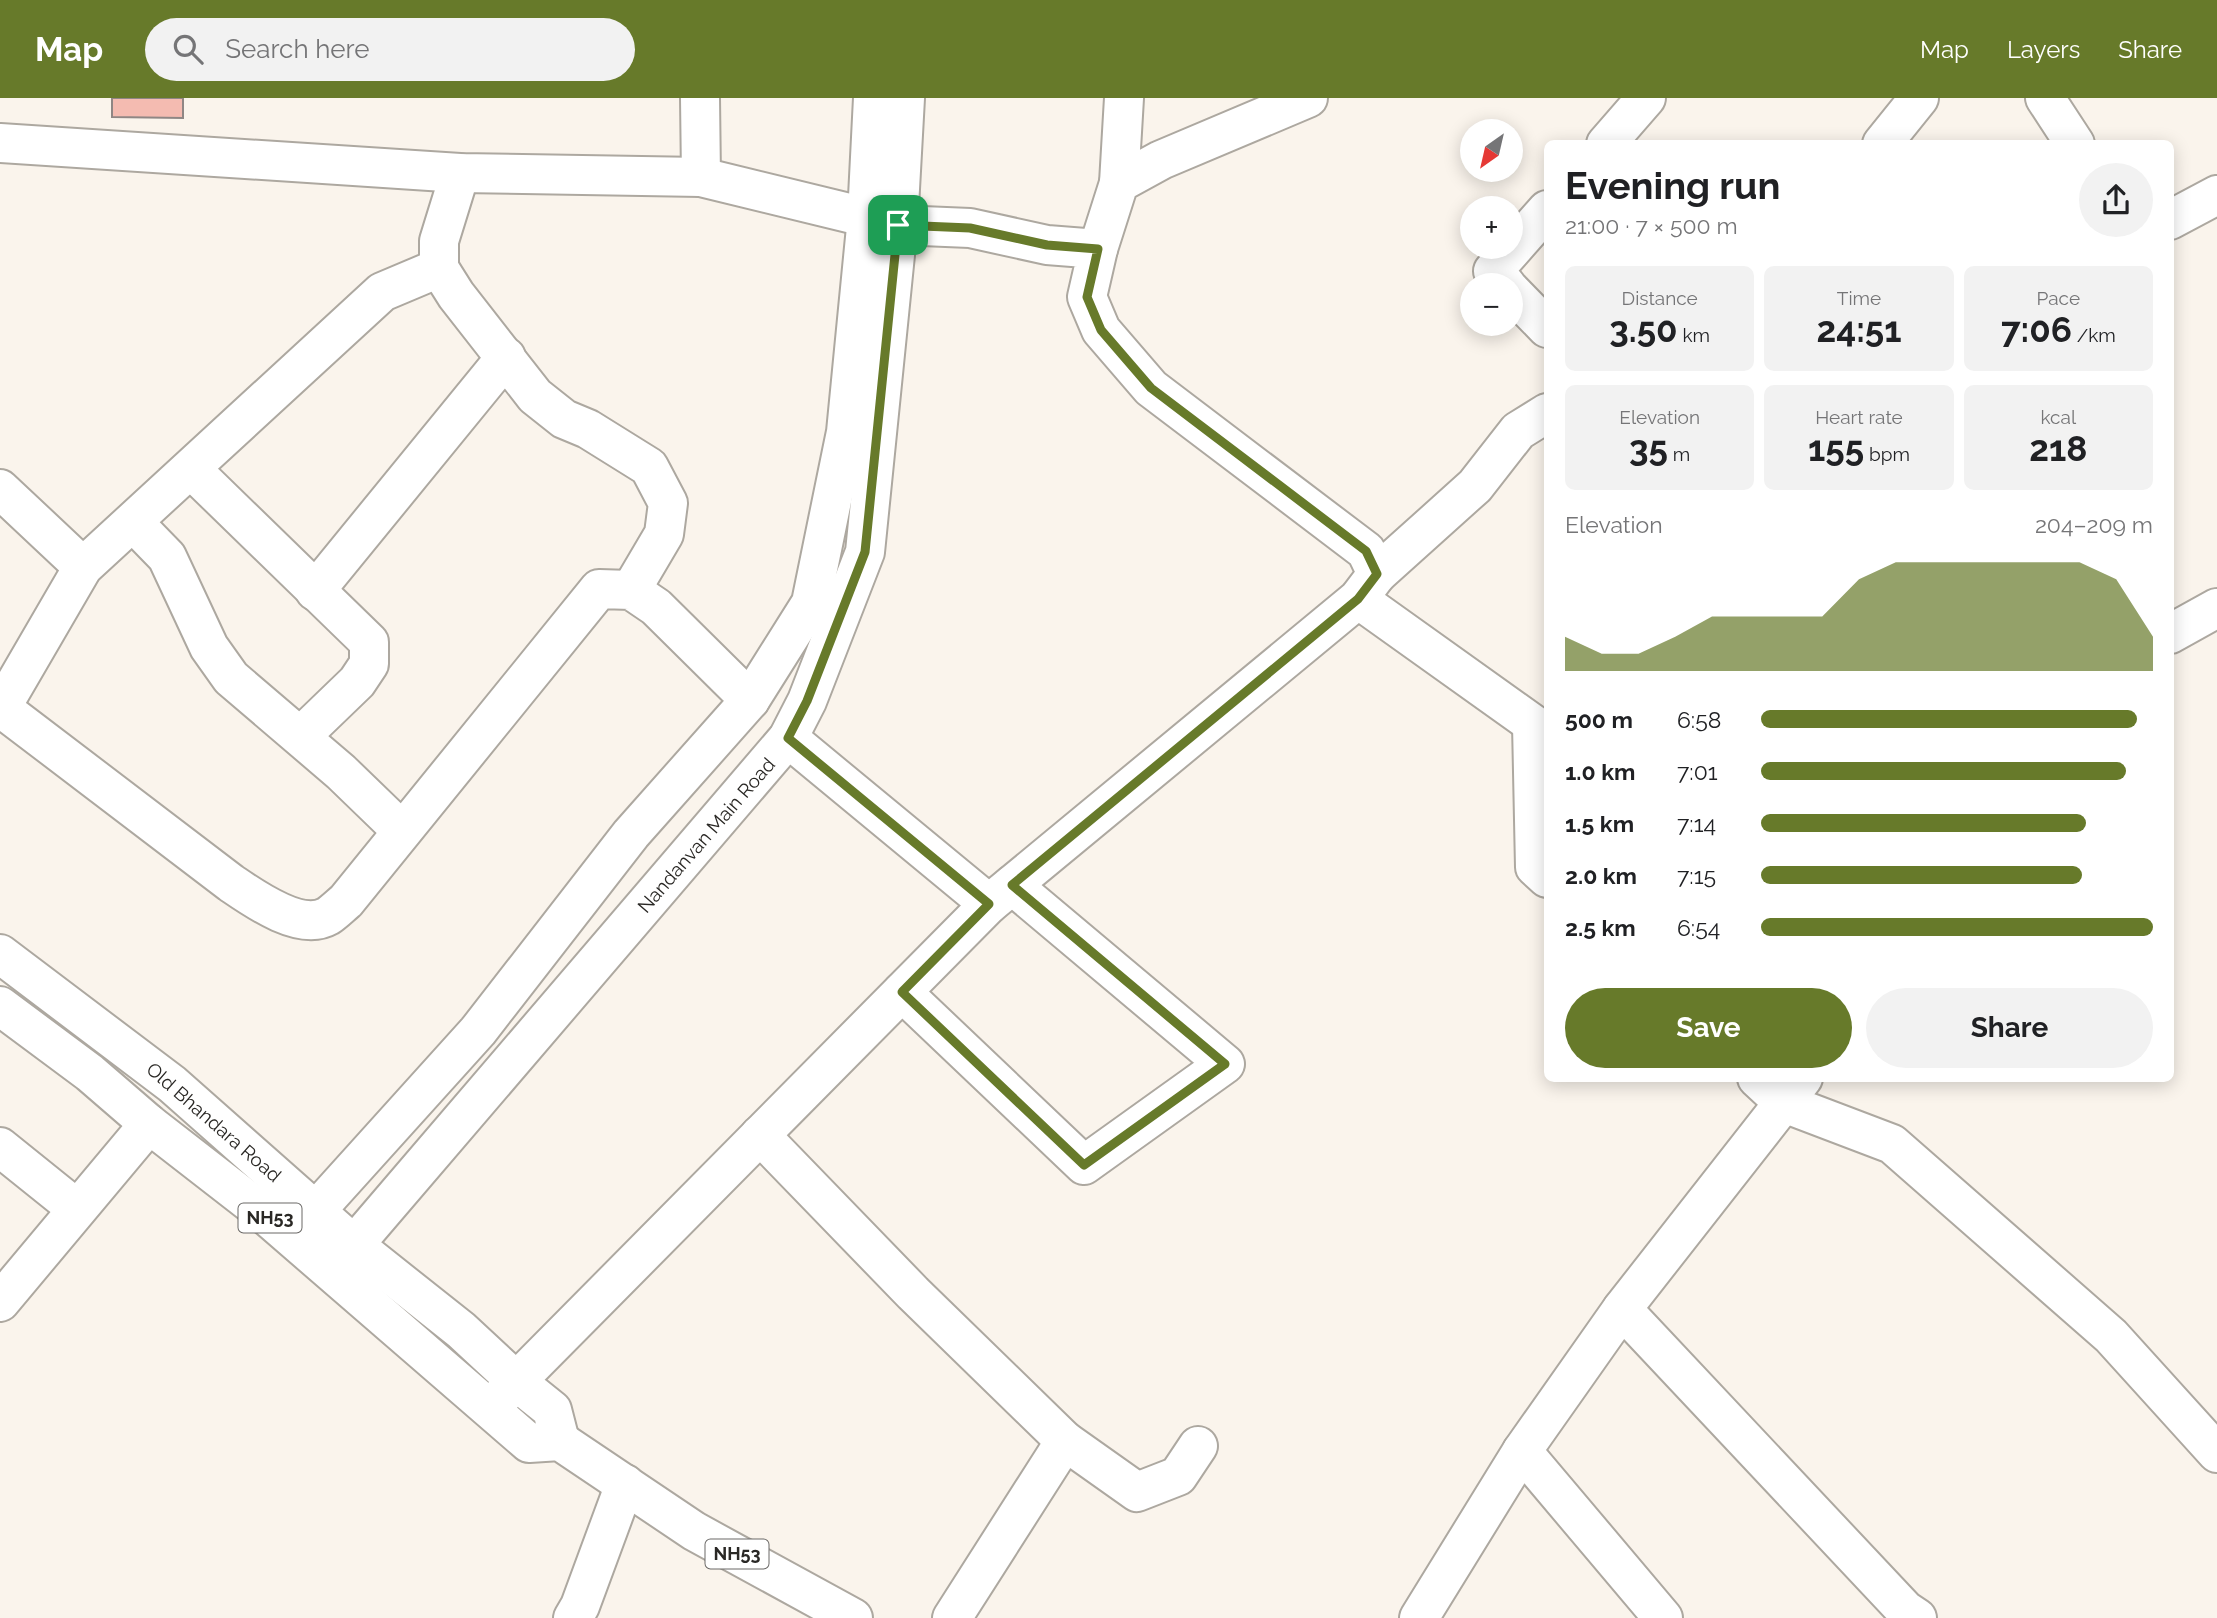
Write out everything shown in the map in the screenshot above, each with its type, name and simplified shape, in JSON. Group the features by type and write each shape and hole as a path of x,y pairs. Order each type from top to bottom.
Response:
{"main road":[{"path":"700,98 701,177"},
{"path":"304,1224 478,1031 631,834 750,701 811,603 846,432 882,221 873,98"},
{"name":"Nandanvan Main Road","path":"342,1258 788,738 807,701 865,552 882,221 905,98"},
{"path":"1124,98 1119,183 1098,249 1087,297 1101,330 1151,388 1366,551 1368,587 1540,729 1535,867 1544,875"},
{"path":"1119,183 1161,160 1308,98"},
{"path":"1610,140 1647,98"},
{"path":"1885,140 1919,98"},
{"path":"2045,98 2072,140"},
{"path":"0,143 460,173 701,177 882,221 970,228 1047,245 1098,249"},
{"path":"460,173 439,241 439,268 456,295 535,396 564,419 588,429 649,467 668,503 664,534 631,590"},
{"path":"2174,218 2217,195"},
{"path":"1495,273 1493,271 1544,213"},
{"path":"439,268 382,292 83,566 0,707 231,883 269,908 302,919 326,917 345,901 599,589 631,590 656,607 750,701"},
{"path":"1523,303 1544,325"},
{"path":"315,591 506,357"},
{"path":"490,1409 1000,895 1368,587 1475,486 1518,431 1544,415"},
{"path":"191,469 369,642 369,664 357,682 301,736"},
{"path":"0,489 83,566"},
{"path":"133,522 167,557 209,647 231,678 301,736 402,831"},
{"path":"788,738 1225,1064 1084,1165 902,992"},
{"name":"Old Bhandara Road","path":"0,954 173,1084 304,1224 342,1258 461,1330 516,1381"},
{"name":"NH53","path":"0,1006 90,1073 149,1124 261,1211 304,1224"},
{"path":"1419,1618 1522,1451 1781,1086 1892,1144 2111,1336 2217,1452"},
{"path":"0,1302 149,1124"},
{"path":"760,1135 913,1293 1065,1441 1137,1492 1178,1476 1198,1446"},
{"path":"0,1147 77,1209"},
{"name":"NH53","path":"342,1258 490,1409 529,1443 560,1441 694,1531 853,1618"},
{"path":"1622,1309 1905,1609 1917,1618"},
{"name":"NH53","path":"516,1381 552,1410 560,1441"},
{"path":"952,1618 1065,1441"},
{"path":"1522,1451 1663,1618"},
{"path":"573,1618 580,1606 625,1484"}],"building":[{"path":"112,98 183,98 183,118 112,117"}],"route":[{"path":"898,225 970,228 1047,245 1098,249 1087,297 1101,330 1151,388 1366,551 1377,574 1358,599 1012,885 1225,1064 1084,1165 902,992 989,904 788,738 807,701 865,552 898,225"}]}
